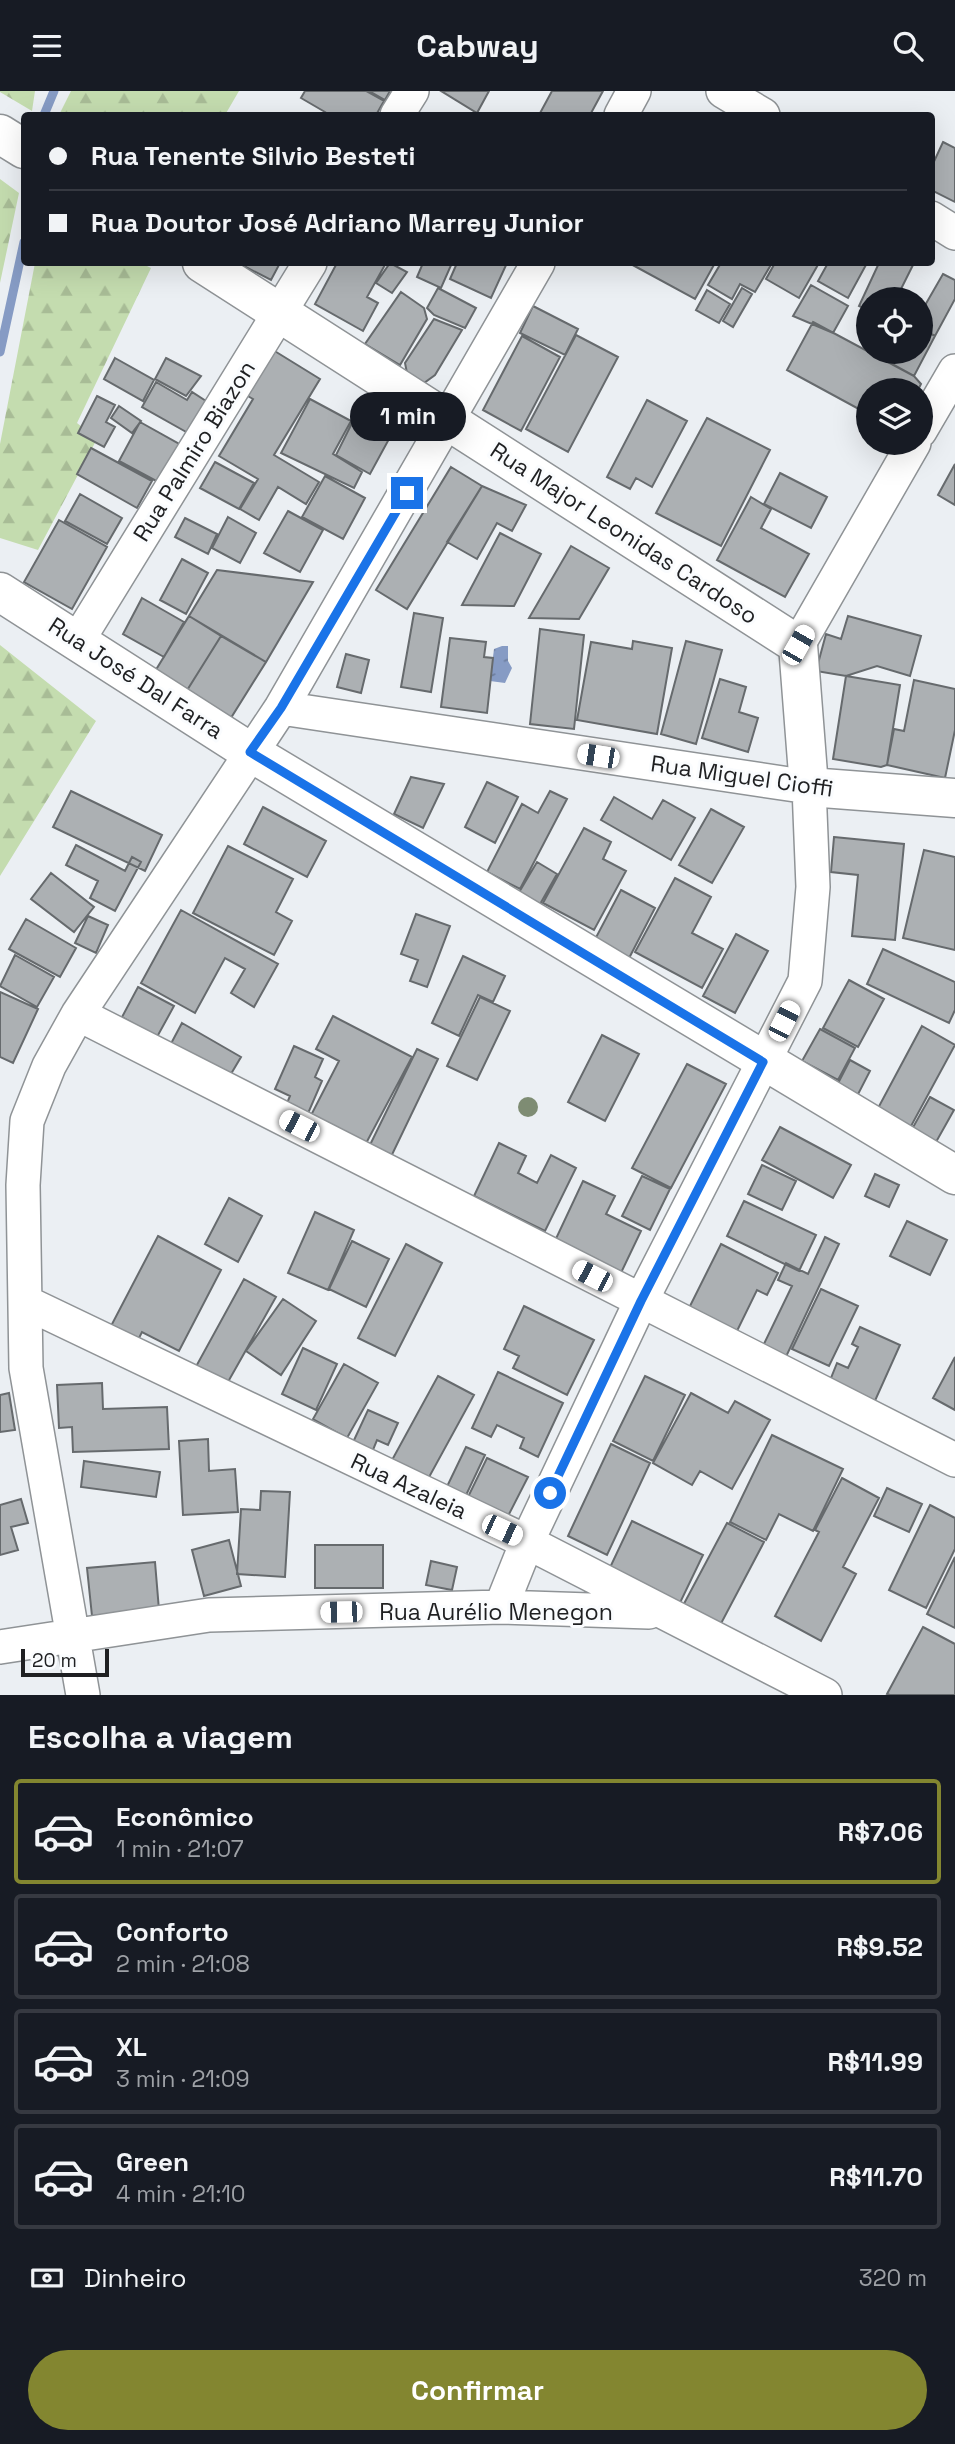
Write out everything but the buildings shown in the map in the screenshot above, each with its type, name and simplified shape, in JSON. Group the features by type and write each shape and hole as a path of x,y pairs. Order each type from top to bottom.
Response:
{"street":[{"path":"399,112 412,91"},
{"path":"623,112 634,91"},
{"path":"723,91 758,112"},
{"path":"0,134 21,147"},
{"path":"935,220 955,233"},
{"name":"Rua Major Leonidas Cardoso","path":"207,266 798,645"},
{"name":"Rua Palmiro Biazon","path":"78,640 308,266"},
{"path":"83,1695 13,1370 27,1303 23,1185 27,1121 49,1066 78,1014 281,708 536,266"},
{"path":"933,409 955,371"},
{"path":"500,1607 527,1542 641,1301 805,981 813,887 809,787 798,645 907,455"},
{"name":"Rua José Dal Farra","path":"0,592 250,752 955,1175"},
{"name":"Rua Miguel Cioffi","path":"281,708 809,787 955,798"},
{"path":"78,1014 955,1461"},
{"name":"Rua Azaleia","path":"27,1303 527,1542 659,1613 825,1695"},
{"name":"Rua Aurélio Menegon","path":"0,1647 70,1634 209,1615 500,1607 659,1613"}],"green space":[{"path":"35,91 32,111 0,92"},
{"path":"71,91 239,91 227,112 60,112"},
{"path":"0,179 19,193 0,283"},
{"path":"34,266 151,268 77,423 97,439 38,550 0,538 0,444"},
{"path":"0,645 96,721 0,876"}],"water":[{"path":"508,646 508,661 512,668 505,683 490,681 494,649"}],"waterway":[{"path":"45,112 54,91"},
{"path":"0,352 21,256"}],"route":[{"path":"407,493 281,708 250,752 763,1062 641,1301 550,1493"}]}
